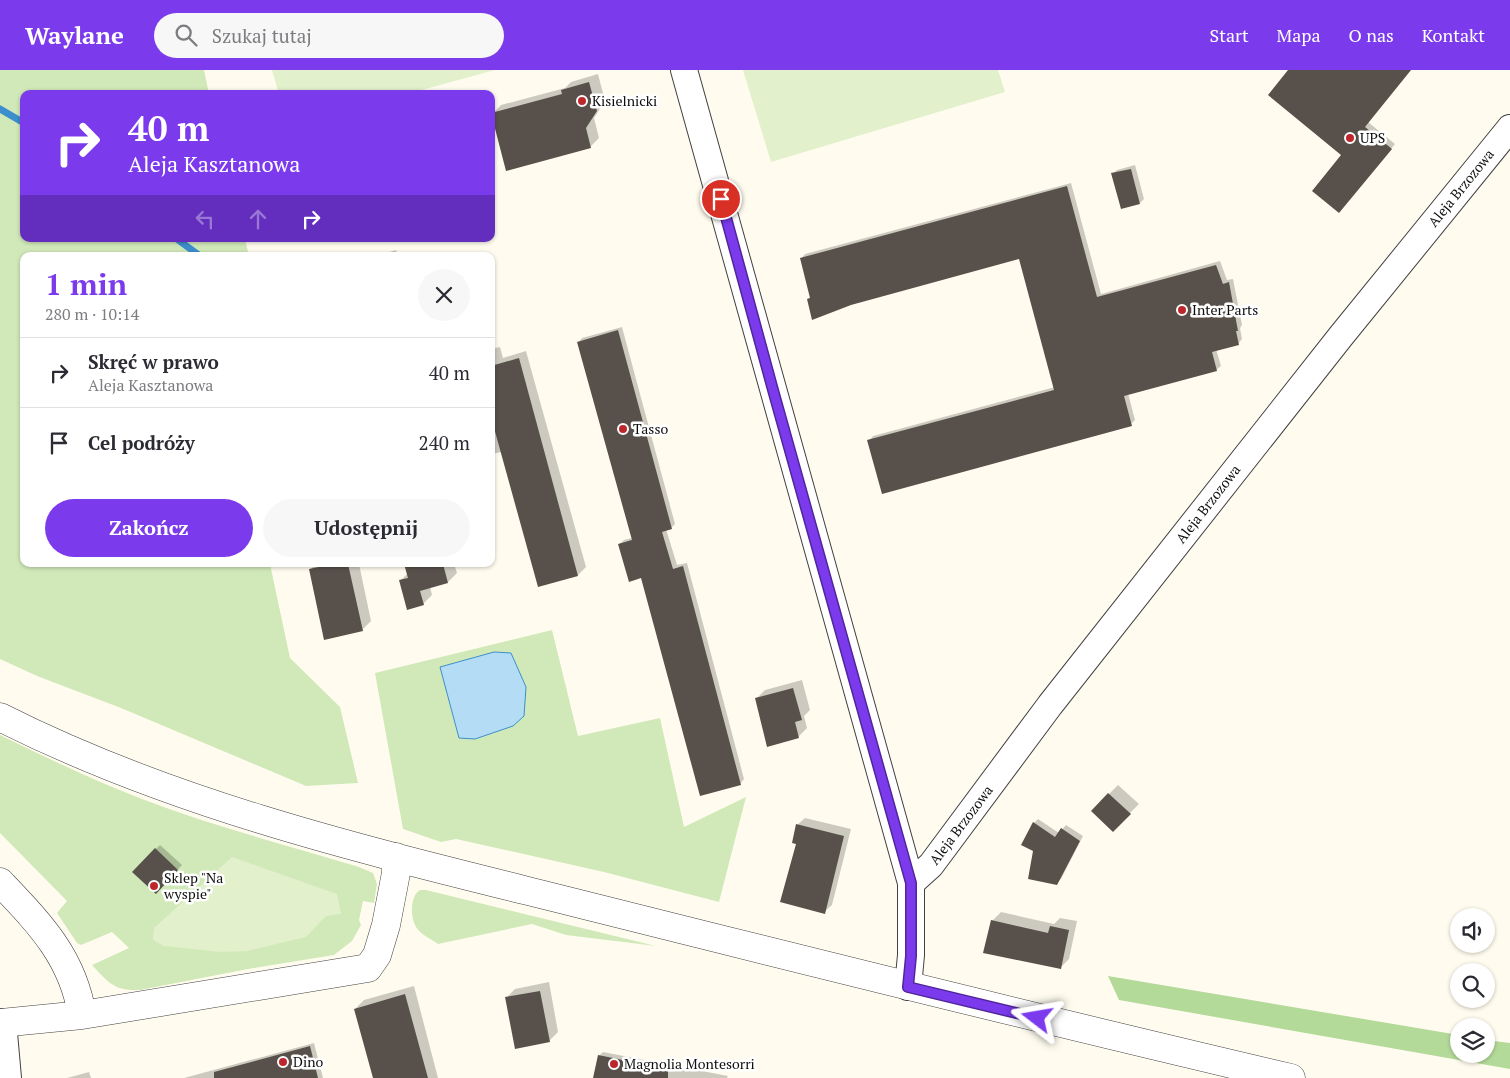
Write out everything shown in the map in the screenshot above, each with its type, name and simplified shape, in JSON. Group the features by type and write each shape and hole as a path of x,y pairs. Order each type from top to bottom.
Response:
{"street":[{"path":"684,70 911,883 911,956 908,987"},
{"name":"Aleja Brzozowa","path":"911,883 931,865 1069,681 1340,336 1510,128"},
{"path":"0,717 75,753 126,774 181,794 285,827 908,987 1291,1078"},
{"path":"8,1078 1,1022 82,1015 368,968 377,955 386,925 396,873 396,857"},
{"path":"0,882 52,940 72,976 80,1000 82,1015"}],"green space":[{"path":"0,70 204,70 208,90 20,90 20,242 246,242 248,252 20,252 20,567 271,567 290,658 340,707 358,783 306,786 121,708 37,676 0,659"},
{"path":"272,70 495,70 422,90 278,90"},
{"path":"743,70 998,70 1005,92 771,162"},
{"path":"552,630 578,736 660,718 684,827 746,797 719,902 604,872 456,839 441,842 403,829 375,673"},
{"path":"0,735 106,784 168,809 222,827 359,867 373,873 377,884 374,903 363,901 359,920 361,925 352,941 334,955 140,990 124,989 113,985 92,965 129,948 112,932 81,945 77,943 57,913 67,901 0,833"},
{"path":"232,857 337,894 341,914 326,916 306,937 247,951 221,952 164,946 153,940 154,928"},
{"path":"420,890 656,946 566,935 532,924 438,944 420,932 414,923 412,907 414,897"},
{"path":"1108,976 1450,1033 1450,1058 1119,1000"},
{"path":"1495,1041 1510,1043 1510,1069 1476,1063 1495,1063"}],"water":[{"path":"494,652 511,653 526,687 524,716 513,726 475,739 459,738 440,667"}],"building":[{"name":"UPS","path":"1288,70 1411,70 1365,127 1392,149 1339,213 1312,191 1341,155 1268,95"},
{"path":"589,82 597,111 586,128 591,148 506,171 495,128 495,112 562,94 561,90"},
{"path":"1131,169 1140,204 1121,209 1111,173"},
{"path":"1067,186 1097,297 1216,265 1223,284 1229,282 1239,345 1212,352 1217,371 1124,396 1132,426 882,494 867,440 1054,390 1019,259 851,305 812,320 807,299 810,298 800,258"},
{"path":"618,330 672,529 662,532 673,569 683,566 741,785 700,796 641,578 629,582 618,544 632,540 577,342"},
{"path":"519,358 578,576 538,587 495,431 495,365"},
{"path":"319,567 349,567 363,631 324,640 309,569"},
{"path":"405,567 444,567 448,583 420,591 424,605 407,610 399,580 408,578"},
{"path":"793,688 802,720 795,722 799,738 767,747 755,698"},
{"path":"1108,793 1131,814 1113,832 1091,811"},
{"path":"1033,822 1055,837 1061,828 1080,841 1057,885 1028,879 1033,851 1021,845"},
{"path":"796,824 844,836 825,914 780,902 796,844 792,843"},
{"path":"155,848 178,870 156,894 132,872"},
{"path":"991,920 1048,933 1050,926 1069,930 1061,969 983,953"},
{"path":"540,991 550,1042 515,1049 505,997"},
{"path":"405,994 428,1078 373,1078 354,1009"},
{"name":"Dino","path":"310,1046 318,1078 214,1078 214,1072"},
{"path":"598,1055 668,1069 668,1078 593,1078"}],"waterway":[{"path":"0,109 20,121"},
{"path":"181,242 195,252"}],"place":[{"name":"Kisielnicki","path":"582,101"},
{"name":"UPS","path":"1350,138"},
{"name":"Inter Parts","path":"1182,310"},
{"name":"Tasso","path":"623,429"},
{"name":"Sklep \"Na wyspie\"","path":"154,886"},
{"name":"Dino","path":"283,1062"},
{"name":"Magnolia Montesorri","path":"614,1064"}],"route":[{"path":"721,199 911,883 911,956 908,987 1037,1018"}]}
